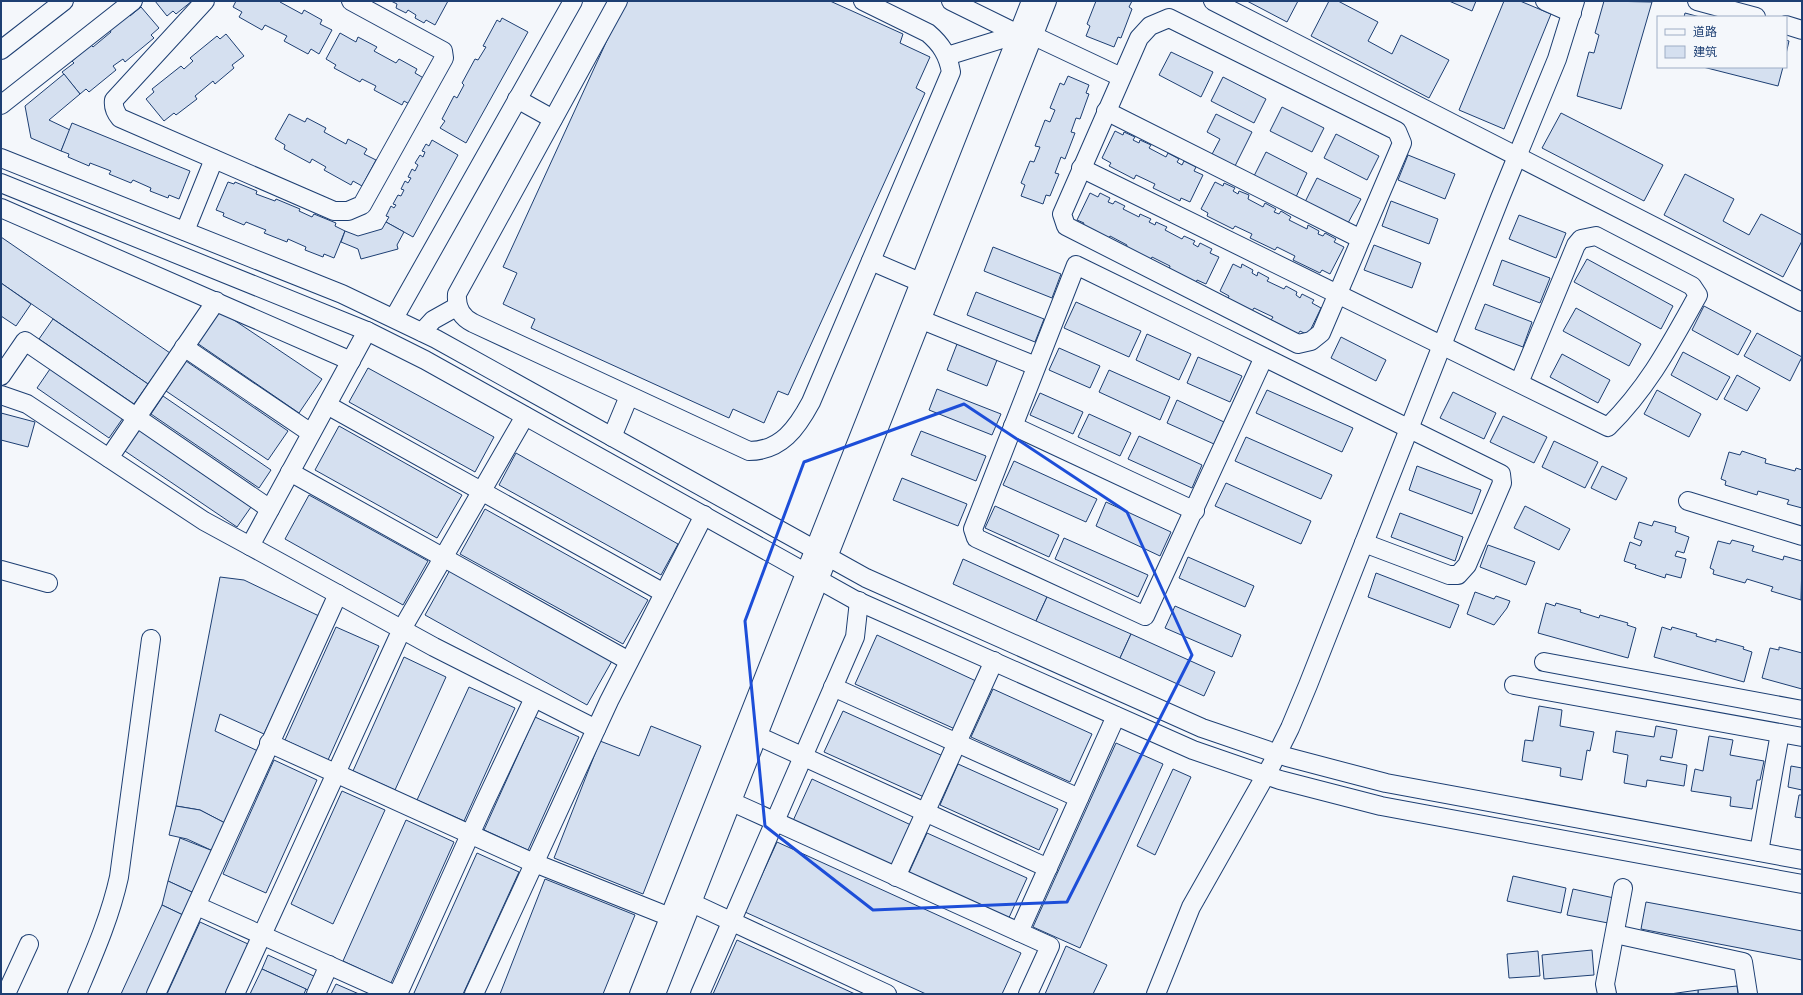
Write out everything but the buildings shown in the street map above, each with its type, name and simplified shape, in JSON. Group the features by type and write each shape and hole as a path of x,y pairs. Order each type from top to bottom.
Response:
{"street":[{"path":"1,50 64,1"},
{"path":"1,105 133,1"},
{"path":"205,1 114,100 114,110 120,118 334,211 348,211 362,205 444,58 443,51 351,1"},
{"path":"394,318 572,1"},
{"path":"618,1 457,294 458,306 463,316 473,323 749,451 759,451 776,445 802,419 811,402 951,72 947,56 940,45 928,33 863,1"},
{"path":"951,1 1121,77"},
{"path":"639,994 822,554 922,320 1026,35 1031,1"},
{"path":"822,554 920,282 1026,35 1048,1"},
{"path":"1213,1 1802,302"},
{"path":"1156,994 1191,908 1265,775 1308,685 1517,156 1557,60 1573,7 1545,1"},
{"path":"1697,1 1752,16"},
{"path":"1169,18 1397,131 1402,143 1321,332 1311,341 1298,344 1066,226 1062,214 1106,111 1139,38 1157,22 1169,18"},
{"path":"1787,25 1802,30"},
{"path":"947,56 1026,35"},
{"path":"517,99 553,119"},
{"path":"1106,111 1361,239"},
{"path":"1,158 342,294 394,318 422,332 866,578 1195,725 1276,754 1386,783 1802,860"},
{"path":"185,232 214,159"},
{"path":"1081,168 1608,427 1632,401 1656,370 1698,295 1692,286 1596,236 1581,239 1576,245 1519,383"},
{"path":"1,183 367,331 425,360 859,601 1193,750 1265,775 1330,794 1381,806 1802,884"},
{"path":"1,208 351,361"},
{"path":"871,262 920,282"},
{"path":"1264,357 1195,511 1145,616 976,538 972,529 1076,265 1264,357 1501,474 1502,483 1467,565 1458,575 1449,575 1364,543"},
{"path":"109,458 216,301"},
{"path":"422,332 433,320 458,306"},
{"path":"922,320 1036,366"},
{"path":"250,546 367,331"},
{"path":"1,376 25,341 270,509"},
{"path":"184,347 311,433"},
{"path":"1,396 27,404 204,521 402,629 596,729"},
{"path":"612,437 630,396"},
{"path":"327,405 664,593"},
{"path":"235,994 402,629 524,416"},
{"path":"1013,426 1195,511"},
{"path":"290,472 629,661"},
{"path":"1688,501 1802,536"},
{"path":"474,994 596,729 704,515"},
{"path":"1,570 48,583"},
{"path":"656,994 758,736 813,576"},
{"path":"156,994 338,594"},
{"path":"700,994 855,637 859,601"},
{"path":"77,994 99,943 120,876 151,639"},
{"path":"896,876 994,662"},
{"path":"1544,662 1802,710"},
{"path":"1514,685 1802,737"},
{"path":"834,687 1079,798"},
{"path":"398,994 470,834 534,698"},
{"path":"1018,932 1116,716"},
{"path":"1759,852 1780,733"},
{"path":"758,736 1048,868"},
{"path":"269,743 535,863 670,917"},
{"path":"732,802 1050,946 1028,994"},
{"path":"1607,994 1605,984 1623,888"},
{"path":"692,902 887,994"},
{"path":"197,906 393,994"},
{"path":"1615,934 1743,962 1748,994"},
{"path":"6,994 29,944"},
{"path":"316,994 329,965"}],"highlighted area":[{"path":"964,404 1127,512 1192,655 1067,902 873,910 765,826 745,621 804,462"}]}
